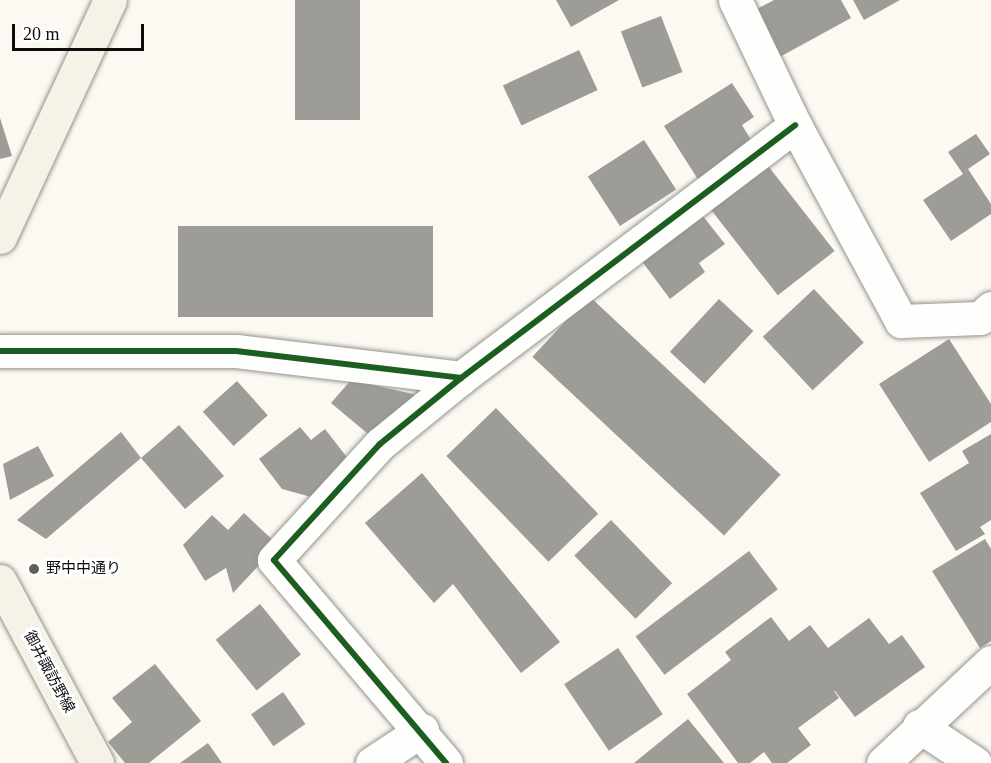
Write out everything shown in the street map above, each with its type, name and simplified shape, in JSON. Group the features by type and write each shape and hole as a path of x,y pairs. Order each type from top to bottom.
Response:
{"street":[{"path":"0,237 110,0"},
{"path":"735,0 795,125 901,321 987,321"},
{"path":"446,763 422,730 274,560 380,444 461,378 795,125"},
{"path":"0,351 236,351 461,378"},
{"name":"御井諏訪野線","path":"0,581 97,763"},
{"path":"883,763 919,726 991,662"},
{"path":"919,726 975,763"},
{"path":"372,763 422,730"}],"building":[{"path":"295,0 360,0 360,120 295,120"},
{"path":"556,0 619,0 571,27"},
{"path":"774,0 841,0 851,18 776,59 751,12"},
{"path":"853,0 900,0 864,20"},
{"path":"661,16 683,72 642,87 621,31"},
{"path":"579,50 598,90 521,125 503,85"},
{"path":"732,83 754,117 742,125 754,145 699,181 664,126"},
{"path":"0,118 12,156 0,159"},
{"path":"976,134 990,154 968,169 991,204 991,214 951,241 923,200 963,174 948,152"},
{"path":"644,140 676,189 620,226 588,176"},
{"path":"765,162 835,251 778,295 708,206"},
{"path":"702,215 725,244 699,263 705,272 670,299 641,260"},
{"path":"178,226 433,226 433,317 178,317"},
{"path":"814,289 864,342 813,390 763,337"},
{"path":"589,296 781,475 724,535 532,357"},
{"path":"719,299 753,331 704,384 670,352"},
{"path":"949,339 991,404 991,422 929,462 879,384"},
{"path":"351,380 422,396 380,444 331,403"},
{"path":"237,381 268,415 234,446 203,412"},
{"path":"496,408 598,514 548,562 446,456"},
{"path":"179,425 224,476 185,509 141,458"},
{"path":"300,427 311,440 325,429 353,465 311,497 282,489 259,459"},
{"path":"121,432 141,458 46,539 17,520"},
{"path":"991,434 991,520 980,527 985,534 956,551 920,493 969,463 962,451"},
{"path":"38,446 54,476 10,500 3,464"},
{"path":"422,473 560,642 521,673 453,584 434,603 365,523"},
{"path":"244,513 278,545 233,593 226,568 205,581 183,545 212,515 228,530"},
{"path":"611,520 672,583 635,619 574,555"},
{"path":"985,539 991,549 991,641 980,648 932,571"},
{"path":"749,551 778,589 664,675 636,636"},
{"path":"260,604 301,655 257,690 216,640"},
{"path":"771,617 789,641 810,625 828,648 869,618 889,644 902,635 925,667 855,717 834,691 839,698 798,728 811,745 787,763 772,763 764,752 750,763 738,763 687,694 731,660 725,652"},
{"path":"618,648 663,714 609,751 564,684"},
{"path":"155,664 201,721 149,763 125,763 108,742 132,722 112,698"},
{"path":"283,692 305,724 273,746 251,714"},
{"path":"688,719 724,763 634,763"},
{"path":"208,743 222,763 180,763"}],"cycle path":[{"path":"446,763 274,560 380,444 461,378 795,125"},
{"path":"0,351 236,351 461,378"}],"place":[{"name":"野中中通り","path":"34,569"}]}
